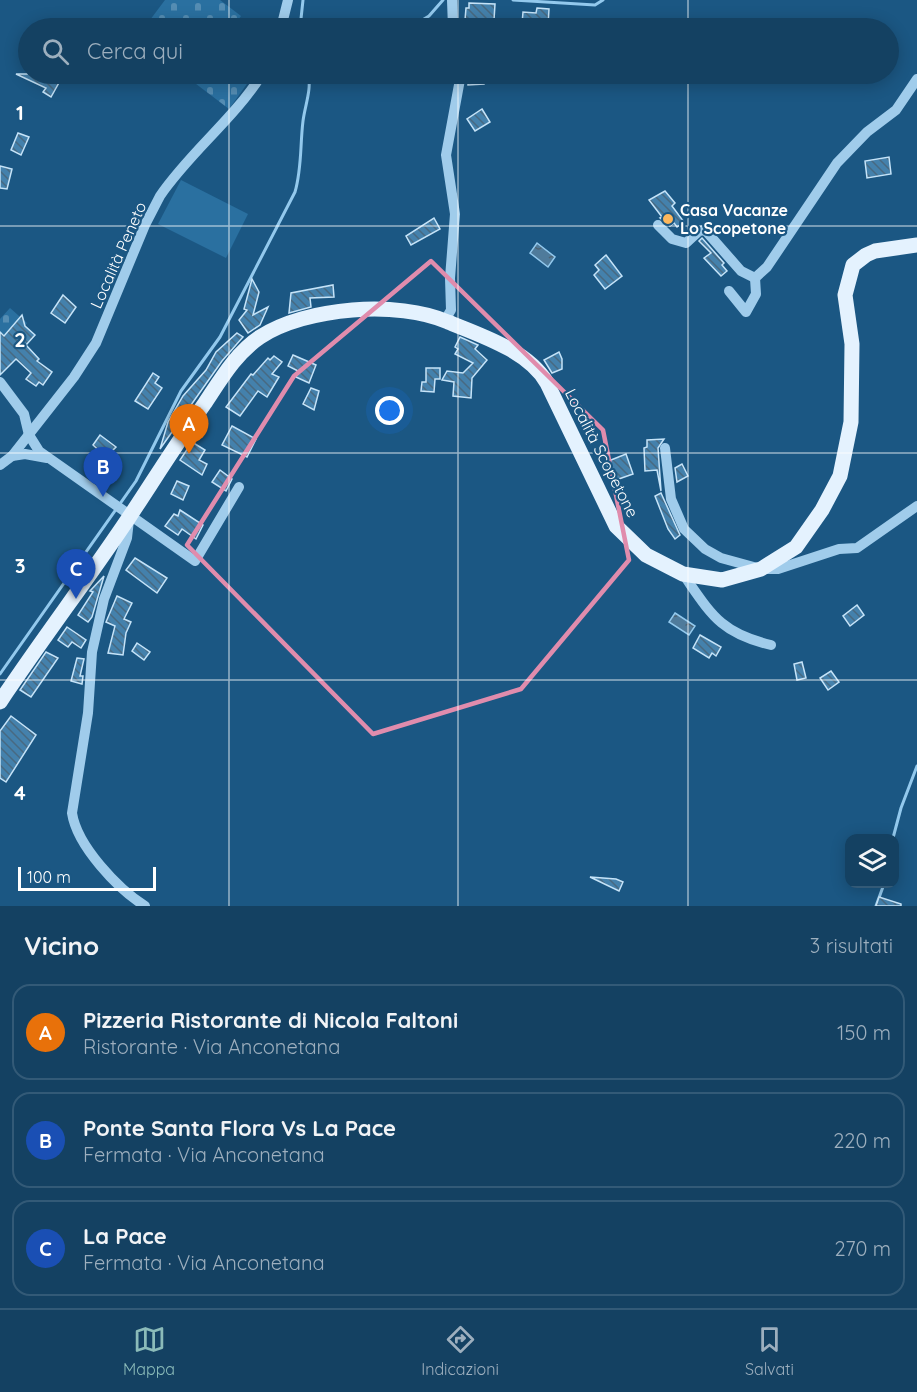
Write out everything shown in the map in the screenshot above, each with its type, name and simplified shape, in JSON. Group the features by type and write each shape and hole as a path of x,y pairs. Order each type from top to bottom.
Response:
{"main road":[{"name":"Località Scopetone","path":"0,702 126,514 228,368 260,338 292,322 364,310 416,310 445,320 513,353 531,364 542,375 616,526 646,555 682,574 722,580 761,568 795,547 822,510 840,476 852,401 852,344 845,295 853,265 875,251 917,245"}],"street":[{"path":"284,18 288,0"},
{"path":"452,0 453,18"},
{"path":"755,278 767,267 837,163 867,132 896,110 917,79"},
{"name":"Località Peneto","path":"0,465 12,456 29,435 74,377 96,343 145,225 160,196 176,173 239,105 255,84"},
{"path":"445,320 451,310 454,214 446,155 459,84"},
{"path":"658,225 672,239 686,243 699,231 705,230 741,271 755,278"},
{"path":"729,291 746,312 756,294 755,278"},
{"path":"0,382 24,414 29,435 49,459 195,561 239,488"},
{"path":"665,448 671,499 684,529 705,549 721,558 761,568 778,569 839,549 857,548 917,506"},
{"path":"12,456 25,454 49,459"},
{"path":"126,514 127,538 104,599 92,652 88,713 72,813 74,826 106,872 132,898 145,906"},
{"path":"682,574 708,610 724,627 744,639 771,645"}],"highlighted area":[{"path":"431,261 603,430 629,560 521,689 373,734 187,545 294,376"}],"green space":[{"path":"165,0 220,0 241,16 240,18 152,18"},
{"path":"196,84 247,84 229,109"},
{"path":"181,180 248,214 226,258 158,224"},
{"path":"10,308 27,323 11,341 2,333 0,334 0,319"}],"water":[{"path":"537,243 555,257 548,267 530,253"},
{"path":"675,613 695,626 689,635 669,622"}],"building":[{"path":"469,3 495,4 494,18 465,18 466,8 469,8"},
{"path":"537,8 549,9 548,18 522,18 523,12 536,13"},
{"path":"37,84 58,84 51,97 43,92 46,88"},
{"path":"482,109 490,122 475,131 467,119"},
{"path":"18,133 29,137 21,155 11,150"},
{"path":"889,157 891,174 867,178 865,161"},
{"path":"0,166 12,169 7,189 0,188"},
{"path":"665,191 675,203 672,206 684,222 677,227 674,223 670,226 660,218 662,217 649,200"},
{"path":"434,218 440,229 411,245 406,236"},
{"path":"702,238 724,263 722,265 727,271 721,276 704,258 711,253 699,241"},
{"path":"606,255 622,276 605,289 594,275 599,270 595,265"},
{"path":"252,279 259,292 253,315 268,307 260,325 248,333 239,320 247,310 244,309"},
{"path":"333,285 334,297 310,298 311,307 289,313 291,293"},
{"path":"63,295 76,307 65,323 51,313"},
{"path":"22,315 25,326 35,335 26,345 39,359 37,361 52,372 43,385 39,382 36,386 26,379 31,373 16,359 0,375 0,332 4,336"},
{"path":"237,333 243,337 222,361 160,449 168,422 183,396 206,370 216,352"},
{"path":"460,337 478,345 475,349 487,360 472,378 471,398 453,396 454,382 442,380 447,371 463,373 473,363 455,354 458,349 455,347"},
{"path":"559,352 562,369 552,373 544,360"},
{"path":"293,355 316,365 309,383 296,377 298,371 288,366"},
{"path":"274,356 282,362 272,374 279,377 267,397 258,391 240,416 226,407 251,374 253,375 268,358 270,360"},
{"path":"426,368 440,368 440,379 435,379 434,392 421,391 422,382 426,382"},
{"path":"153,373 159,377 155,383 162,388 148,409 135,401"},
{"path":"311,388 319,391 314,410 303,404"},
{"path":"232,426 256,439 247,457 222,445"},
{"path":"100,435 116,447 106,457 93,445"},
{"path":"664,439 658,448 661,491 657,470 645,471 644,448 647,447 647,440"},
{"path":"192,442 205,450 199,460 207,464 202,475 180,460"},
{"path":"626,454 633,474 613,481 606,462"},
{"path":"682,464 688,476 677,482 675,468"},
{"path":"220,470 232,479 226,491 212,482"},
{"path":"177,481 189,486 183,500 171,494"},
{"path":"661,493 680,535 675,539 668,529 655,496"},
{"path":"180,510 203,525 196,539 182,529 178,535 165,526 174,514 178,516"},
{"path":"135,558 167,578 157,593 126,570"},
{"path":"104,576 92,617 88,622 78,615 93,592 90,591"},
{"path":"117,596 132,603 124,619 131,622 126,633 123,655 108,653 115,626 106,622"},
{"path":"857,605 864,615 850,626 843,616"},
{"path":"67,627 86,640 81,648 72,642 68,647 58,640"},
{"path":"700,635 721,647 716,656 712,653 709,658 693,648"},
{"path":"137,643 150,652 144,660 132,651"},
{"path":"46,652 58,658 31,697 20,690"},
{"path":"77,658 84,659 80,676 83,676 82,684 71,681"},
{"path":"802,662 806,678 797,680 794,664"},
{"path":"831,671 839,682 828,690 820,678"},
{"path":"11,716 36,735 6,782 0,778 0,731"},
{"path":"590,877 616,879 623,882 619,891"},
{"path":"879,897 901,904 901,906 876,906"}],"waterway":[{"path":"301,18 303,0"},
{"path":"426,18 443,0"},
{"path":"513,0 595,5 603,0"},
{"path":"0,674 136,481 181,391 220,337 295,192 309,84"},
{"path":"894,834 917,766"},
{"path":"876,906 883,888"}],"place":[{"name":"Casa Vacanze Lo Scopetone","path":"668,219"},
{"name":"Pizzeria Ristorante di Nicola Faltoni","path":"189,454"},
{"name":"Ponte Santa Flora Vs La Pace","path":"103,497"},
{"name":"La Pace","path":"76,599"}]}
